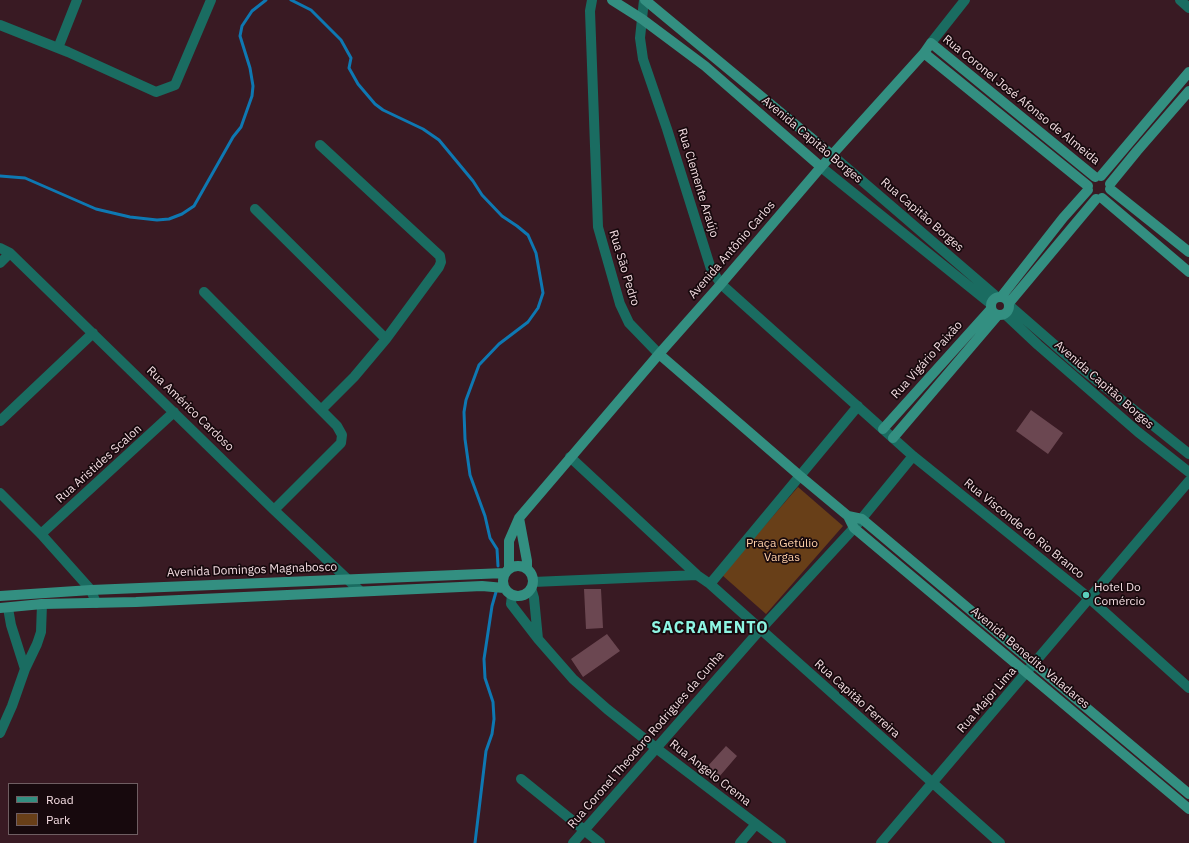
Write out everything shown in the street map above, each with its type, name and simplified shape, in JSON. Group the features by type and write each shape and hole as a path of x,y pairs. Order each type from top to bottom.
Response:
{"main road":[{"name":"Avenida Capitão Borges","path":"612,0 622,8 642,19 705,66 821,167"},
{"name":"Rua Capitão Borges","path":"644,0 832,155"},
{"name":"Avenida Antônio Carlos","path":"507,571 509,541 519,518 821,167 924,53 931,43"},
{"name":"Rua Coronel José Afonso de Almeida","path":"931,43 1002,102 1098,177"},
{"name":"Rua Coronel José Afonso de Almeida","path":"924,53 1088,188"},
{"path":"1189,73 1098,177 1089,182 1088,188 1091,195 1099,198 1189,272"},
{"path":"1099,198 1108,195 1110,186 1137,151 1189,91"},
{"path":"994,111 1002,102"},
{"path":"1098,177 1107,179 1110,186 1189,252"},
{"name":"Rua Vigário Paixão","path":"893,438 1000,306 1063,218 1088,188"},
{"name":"Rua Vigário Paixão","path":"883,429 1000,306 1099,198"},
{"path":"1165,251 1175,240"},
{"name":"Rua São Pedro","path":"659,354 848,516 854,528"},
{"name":"Rua São Pedro","path":"848,516 862,519"},
{"path":"4,608 42,604 136,602 482,586 521,596 525,595 532,585 532,577 527,569 527,561 519,518"},
{"name":"Avenida Benedito Valadares","path":"862,519 1189,794"},
{"name":"Avenida Benedito Valadares","path":"854,528 1189,809"},
{"path":"508,592 503,581 507,571 518,566 527,569"},
{"name":"Avenida Domingos Magnabosco","path":"0,596 91,590 348,580 507,571"}],"street":[{"path":"58,48 77,0"},
{"path":"0,25 58,48 156,92 175,85 211,0"},
{"name":"Rua São Pedro","path":"592,0 590,11 598,227 620,304 628,323 659,354"},
{"name":"Rua Clemente Araújo","path":"644,0 640,38 643,59 711,268 721,284 914,456"},
{"name":"Avenida Antônio Carlos","path":"931,43 965,0"},
{"path":"1180,0 1189,8"},
{"path":"320,145 440,256 441,262 439,267 386,339 354,377 321,410"},
{"name":"Rua Capitão Borges","path":"832,155 1000,306"},
{"name":"Avenida Capitão Borges","path":"821,167 1080,367 1189,454"},
{"path":"255,210 386,339"},
{"name":"Rua Américo Cardoso","path":"0,248 10,253 274,510 360,591"},
{"path":"0,263 10,253"},
{"path":"204,292 321,410 340,430 342,435 341,443 274,510"},
{"name":"Avenida Capitão Borges","path":"1000,306 1038,345 1138,432 1189,472"},
{"path":"0,421 93,333"},
{"path":"710,584 858,406"},
{"name":"Rua Aristides Scalon","path":"41,534 174,412"},
{"name":"Rua Coronel Theodoro Rodrigues da Cunha","path":"573,843 760,630 862,519 914,456"},
{"name":"Rua Visconde do Rio Branco","path":"914,456 1089,598 1188,685"},
{"name":"Rua Capitão Ferreira","path":"570,457 697,575 710,584 1000,843"},
{"name":"Rua Major Lima","path":"881,843 1189,481"},
{"path":"0,493 41,534 91,590 96,603"},
{"path":"538,639 532,585 697,575"},
{"name":"Rua Angelo Crema","path":"508,592 511,604 538,639 573,679 607,709 656,748 781,843"},
{"path":"0,733 41,632 42,604"},
{"path":"4,608 25,669"},
{"path":"521,779 600,843"},
{"path":"740,843 756,824"}],"green space":[{"name":"Praça Getúlio Vargas","path":"798,487 843,526 766,614 722,575"}],"building":[{"path":"1031,410 1063,433 1048,454 1016,431"},
{"path":"584,589 601,589 603,628 586,629"},
{"path":"607,634 620,651 583,677 571,659"},
{"path":"726,746 737,756 719,777 707,767"}],"waterway":[{"path":"0,176 25,178 96,209 130,217 157,220 169,219 182,214 194,206 233,137 241,127 252,96 253,86 250,68 240,36 242,26 252,11 266,0"},
{"path":"291,0 311,10 341,40 351,58 349,68 358,84 375,104 383,110 423,129 439,140 473,181 482,195 502,216 528,235 536,253 543,293 538,308 528,322 499,344 479,365 466,400 464,412 465,439 470,475 485,516 490,538 497,549 498,566"},
{"path":"475,843 486,751 492,734 494,719 493,702 485,678 484,659 492,606 496,592"}],"place":[{"name":"Hotel Do Comércio","path":"1086,595"}],"district":[{"name":"SACRAMENTO","path":"710,628"}]}
